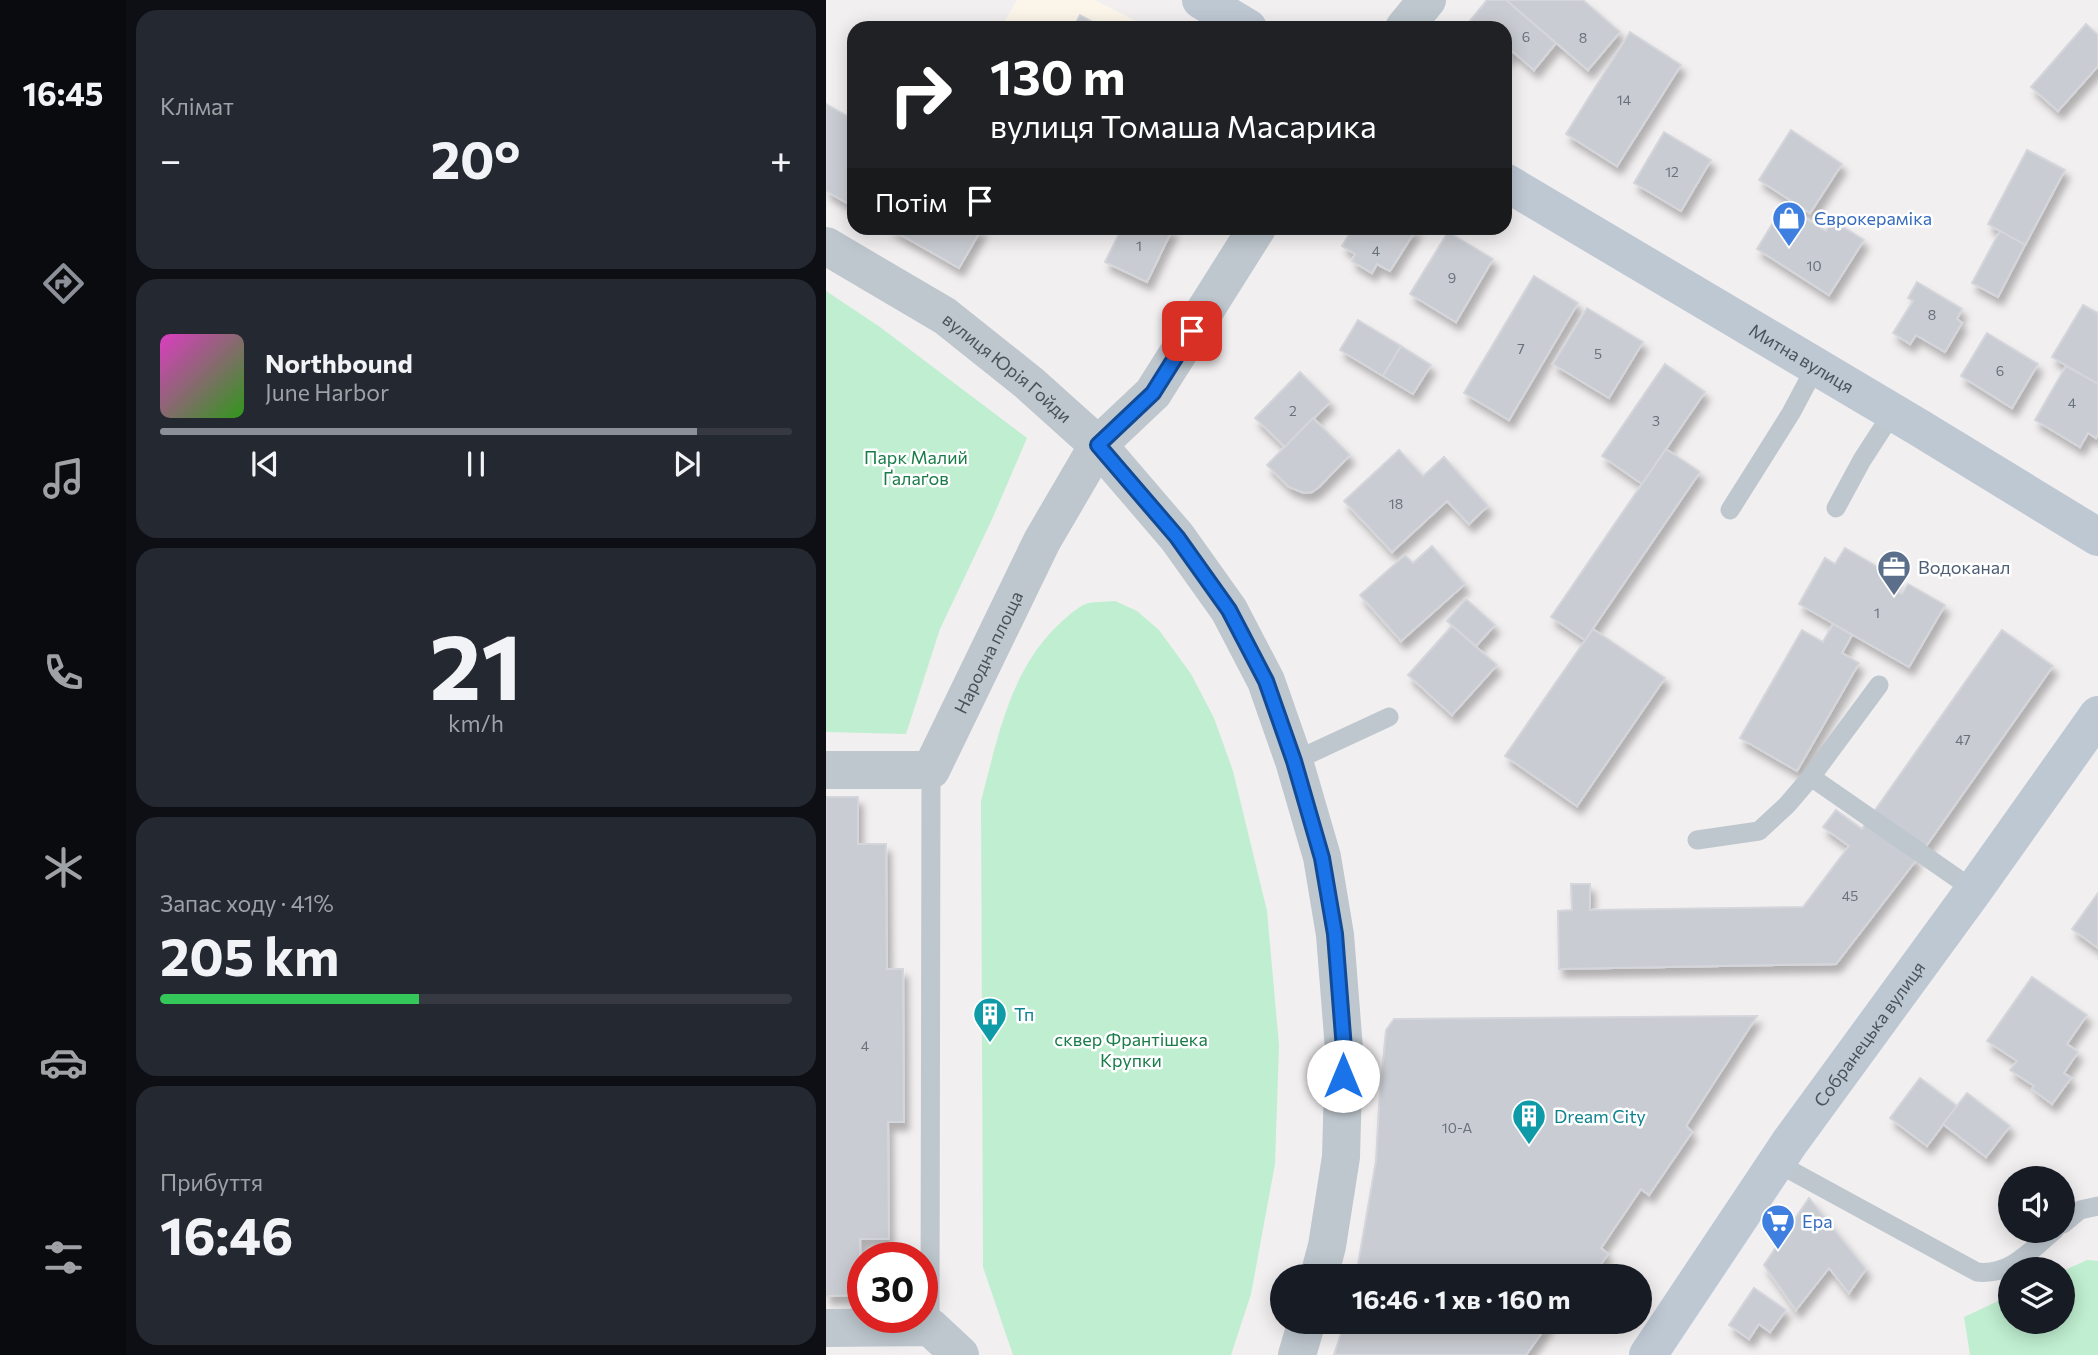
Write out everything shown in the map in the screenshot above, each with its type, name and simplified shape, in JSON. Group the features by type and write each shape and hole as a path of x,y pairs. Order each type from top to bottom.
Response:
{"main road":[{"path":"1201,0 1236,21"},
{"name":"Митна вулиця","path":"1512,186 2098,537"},
{"name":"Собранецька вулиця","path":"1648,1355 1858,1046 1974,890 2098,715"}],"street":[{"path":"1410,21 1427,0"},
{"name":"Народна площа","path":"931,770 1042,541 1098,445 1153,393 1253,235"},
{"name":"вулиця Юрія Гойди","path":"826,246 946,316 1030,383 1098,445 1177,537 1229,610 1266,681 1294,761 1322,858 1335,934 1344,1049 1342,1157 1323,1264"},
{"path":"826,770 931,770"},
{"path":"826,1328 847,1328"},
{"path":"937,1333 960,1355"},
{"path":"1297,1355 1303,1334"}],"lane":[{"path":"1730,510 1791,412 1816,366"},
{"path":"1836,508 1862,460 1893,412"},
{"path":"1697,840 1759,831 1811,777 1879,685"},
{"path":"1294,761 1389,717"},
{"path":"930,1242 931,770"},
{"path":"1811,777 1974,890"},
{"path":"1777,1163 1977,1272 1990,1274 2010,1267 2039,1243"},
{"path":"2075,1214 2080,1210 2098,1206"}],"shaded area":[{"path":"1017,0 1095,0 1136,21 1005,21"}],"green space":[{"name":"Парк Малий Ґалаґов","path":"826,291 880,327 1027,438 940,629 906,734 826,732"},
{"name":"сквер Франтішека Крупки","path":"1115,601 1137,611 1159,630 1191,674 1214,718 1233,771 1267,911 1279,1045 1275,1164 1251,1294 1231,1355 1013,1355 983,1267 981,801 999,732 1015,688 1039,647 1060,623 1083,605"},
{"path":"2087,1260 2098,1261 2098,1355 1970,1355 1964,1317 1998,1301 1998,1334 2075,1334 2075,1266"}],"building":[{"path":"1487,0 1506,0 1556,43 1534,70 1512,51 1512,21 1470,21"},
{"path":"1506,0 1583,0 1620,32 1588,70"},
{"path":"1080,15 1091,21 1077,21"},
{"path":"2086,24 2098,35 2098,66 2058,111 2031,87"},
{"path":"1630,32 1681,65 1617,166 1566,134"},
{"path":"826,104 847,116 847,203 826,191"},
{"path":"1791,130 1842,164 1810,213 1759,180"},
{"path":"1664,132 1711,160 1681,211 1634,183"},
{"path":"2027,150 2065,170 2025,245 1988,224"},
{"path":"1784,205 1826,231 1832,220 1864,240 1829,295 1757,249"},
{"path":"2000,231 2025,245 1998,297 1972,283"},
{"path":"901,235 978,235 959,268"},
{"path":"1118,235 1170,235 1147,282 1105,262"},
{"path":"1349,235 1413,235 1390,271 1377,264 1372,273 1352,261 1355,254 1342,246"},
{"path":"1446,235 1453,235 1493,259 1456,322 1410,294"},
{"path":"1534,276 1578,303 1509,420 1464,393"},
{"path":"1917,282 1962,309 1957,319 1962,323 1945,352 1916,335 1910,344 1893,333 1913,301 1908,298"},
{"path":"2083,305 2098,313 2098,384 2052,357"},
{"path":"1587,308 1643,342 1609,398 1553,364"},
{"path":"1358,320 1401,346 1383,376 1340,350"},
{"path":"1987,333 2038,364 2012,408 1961,376"},
{"path":"1401,346 1431,365 1413,394 1383,376"},
{"path":"1665,364 1705,392 1642,484 1602,456"},
{"path":"2066,366 2098,384 2098,434 2096,438 2088,433 2080,447 2035,420"},
{"path":"1300,372 1330,402 1285,447 1255,418"},
{"path":"1313,418 1350,455 1319,487 1304,493 1289,487 1267,465"},
{"path":"1666,449 1700,472 1585,640 1551,617"},
{"path":"1399,450 1423,476 1444,457 1488,506 1469,524 1447,501 1392,552 1344,501"},
{"path":"1432,546 1465,584 1401,641 1360,595 1405,555 1413,563"},
{"path":"1845,548 1897,578 1891,588 1902,594 1908,584 1945,605 1909,667 1799,604 1825,558 1835,564"},
{"path":"1466,599 1495,625 1476,646 1447,621"},
{"path":"1833,624 1852,635 1842,653 1859,663 1797,771 1740,738 1802,630 1823,642"},
{"path":"1452,626 1497,665 1452,715 1408,675"},
{"path":"1593,629 1665,678 1577,806 1505,756"},
{"path":"2002,630 2053,666 1924,849 1873,813"},
{"path":"826,797 858,797 858,844 886,844 887,969 903,969 904,1122 888,1122 889,1239 847,1242 847,1295 826,1296"},
{"path":"1836,810 1862,829 1866,823 1917,859 1836,964 1559,969 1558,911 1572,910 1571,884 1590,884 1590,910 1803,907 1849,846 1823,827"},
{"path":"2098,893 2098,948 2072,929"},
{"path":"2032,977 2087,1015 2067,1044 2078,1052 2064,1073 2071,1078 2052,1104 2032,1089 2034,1086 2010,1070 2017,1061 1987,1041"},
{"name":"Dream City","path":"1757,1016 1686,1126 1692,1132 1649,1195 1641,1189 1601,1248 1608,1254 1601,1264 1358,1264 1376,1161 1386,1030 1394,1019"},
{"path":"1920,1078 1957,1106 1927,1146 1890,1118"},
{"path":"1967,1093 2010,1126 1986,1157 1943,1124"},
{"path":"1809,1198 1866,1269 1849,1293 1829,1268 1796,1310 1764,1265"},
{"path":"1754,1288 1786,1310 1770,1332 1759,1324 1749,1339 1729,1325"},
{"path":"1341,1334 1541,1334 1526,1355 1334,1355"}],"place":[{"name":"Єврокераміка","path":"1789,248"},
{"name":"Водоканал","path":"1894,597"},
{"name":"Тп","path":"990,1044"},
{"name":"Dream City","path":"1529,1146"},
{"name":"Ера","path":"1778,1251"}],"route":[{"path":"1192,331 1153,393 1098,445 1177,537 1229,610 1266,681 1294,761 1322,858 1335,934 1344,1049 1343,1076"}]}
